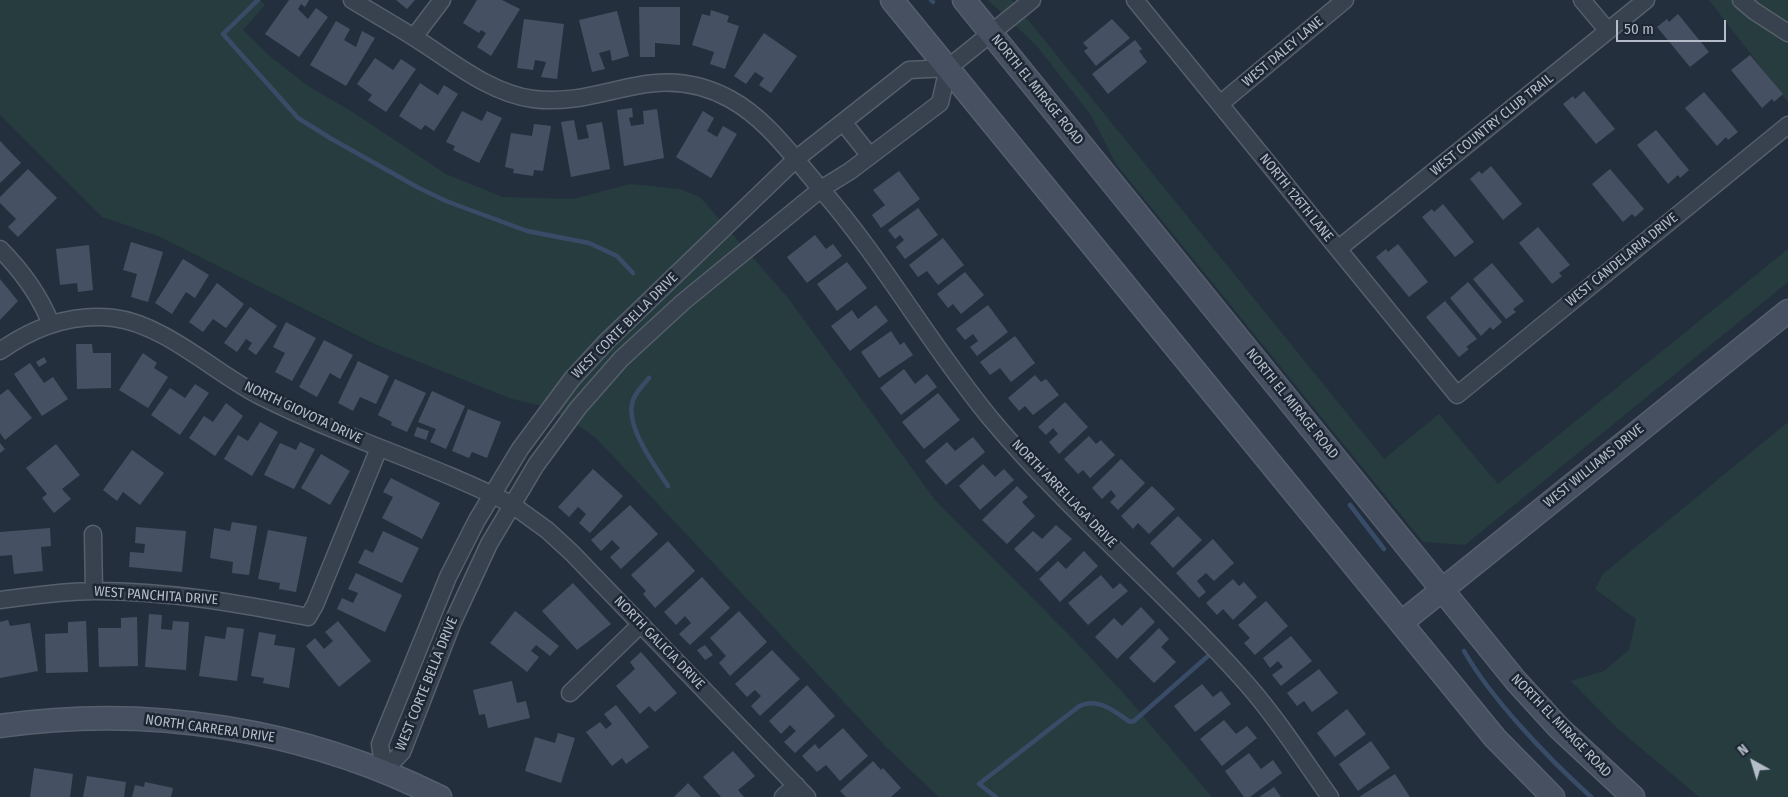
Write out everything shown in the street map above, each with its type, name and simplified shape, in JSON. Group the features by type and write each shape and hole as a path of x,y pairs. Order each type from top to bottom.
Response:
{"main road":[{"path":"892,0 1495,738 1554,797"},
{"name":"NORTH EL MIRAGE ROAD","path":"964,0 1538,706 1592,761 1633,797"},
{"name":"WEST WILLIAMS DRIVE","path":"1401,623 1442,588 1788,311"},
{"name":"NORTH CARRERA DRIVE","path":"0,726 102,718 175,721 277,738 363,762 440,797"}],"street":[{"name":"NORTH ARRELLAGA DRIVE","path":"352,0 488,84 518,96 535,99 570,99 626,86 658,82 686,84 712,91 738,104 754,117 834,203 992,420 1239,675 1330,797"},
{"path":"414,37 442,0"},
{"path":"948,68 1032,0"},
{"name":"NORTH 126TH LANE","path":"1135,0 1457,395"},
{"name":"WEST DALEY LANE","path":"1220,104 1346,0"},
{"path":"1582,0 1608,31"},
{"name":"WEST COUNTRY CLUB TRAIL","path":"1338,249 1646,0"},
{"path":"1742,0 1754,11 1788,33"},
{"name":"WEST CORTE BELLA DRIVE","path":"384,771 380,744 448,576 502,499 626,354 683,302 817,184 870,156 940,103 948,68 909,70 796,160 607,341 584,366 532,432 502,499 484,553 459,606 402,752 384,771"},
{"path":"843,122 870,156"},
{"name":"WEST CANDELARIA DRIVE","path":"1457,395 1788,124"},
{"path":"0,249 25,276 43,304 51,324"},
{"name":"NORTH GIOVOTA DRIVE","path":"0,351 16,340 51,324 71,318 115,318 141,325 197,356 262,397 502,499"},
{"name":"WEST PANCHITA DRIVE","path":"0,600 94,591 210,598 308,617 315,605 379,448"},
{"name":"NORTH GALICIA DRIVE","path":"502,499 560,542 642,624 807,797"},
{"path":"94,534 94,591"},
{"path":"570,693 642,624"},
{"path":"783,797 796,785"}],"green space":[{"path":"0,0 260,0 265,5 243,30 271,57 308,86 351,111 446,174 503,197 573,199 630,184 680,189 700,197 788,298 935,500 1078,644 1125,695 1212,797 939,797 886,747 596,438 575,423 542,406 512,399 377,345 158,236 102,217 0,115"},
{"path":"988,0 1012,0 1384,459 1439,414 1498,484 1788,249 1788,282 1465,545 1423,542 1116,164 1091,115 1036,45"},
{"path":"1709,0 1788,0 1788,102"},
{"path":"1788,422 1788,797 1699,797 1618,729 1571,681 1604,671 1629,650 1636,619 1595,589 1603,574"}],"building":[{"path":"289,0 309,0 305,7 301,4 298,9 308,19 316,8 328,17 299,57 265,34"},
{"path":"396,0 415,0 407,9"},
{"path":"477,0 502,0 520,9 491,56 477,47 486,33 481,30 479,33 463,23"},
{"path":"639,7 680,7 680,45 655,43 655,57 640,57"},
{"path":"711,10 729,16 727,22 739,26 725,69 710,64 714,52 692,45 702,14 710,16"},
{"path":"617,11 629,56 612,61 610,50 599,53 605,69 592,72 579,20"},
{"path":"1678,14 1709,52 1690,67 1657,27 1667,19 1669,22"},
{"path":"524,19 564,24 557,79 541,77 546,62 535,60 533,70 517,68"},
{"path":"1112,19 1130,38 1096,66 1084,51 1088,48 1083,43"},
{"path":"336,21 350,29 344,40 356,47 362,31 375,38 346,86 310,65"},
{"path":"764,33 797,56 771,93 759,85 764,78 755,72 746,84 734,76"},
{"path":"1135,40 1142,49 1139,51 1147,62 1108,94 1092,74"},
{"path":"1750,55 1783,94 1774,102 1772,99 1762,108 1731,70"},
{"path":"375,58 393,70 401,59 416,69 386,112 368,100 372,95 357,84"},
{"path":"420,83 438,95 444,85 458,94 434,131 425,125 421,130 399,116"},
{"path":"1584,91 1615,129 1596,144 1563,104 1573,96 1575,99"},
{"path":"1704,92 1738,132 1728,140 1726,137 1717,146 1685,108"},
{"path":"632,108 633,117 629,118 631,126 644,124 643,111 657,109 664,158 624,166 617,110"},
{"path":"462,111 482,121 487,111 502,118 479,163 453,150 455,146 446,142"},
{"path":"703,111 714,118 707,131 717,137 723,126 737,134 711,178 676,157"},
{"path":"574,120 578,140 589,138 586,125 602,122 610,169 571,177 561,122"},
{"path":"534,124 551,126 543,171 534,170 533,176 513,173 514,169 505,167 511,133 532,136"},
{"path":"1656,130 1689,170 1680,178 1678,175 1668,184 1637,145"},
{"path":"0,141 21,163 0,183"},
{"path":"1491,166 1522,204 1503,220 1470,179 1479,171 1482,174"},
{"path":"28,169 57,198 18,237 8,227 16,219 0,203 0,197"},
{"path":"1610,169 1644,209 1635,217 1632,214 1623,222 1592,184"},
{"path":"899,171 920,199 881,228 872,215 885,205 873,190"},
{"path":"1443,204 1474,242 1455,257 1422,217 1432,209 1434,212"},
{"path":"918,208 938,235 905,259 896,247 904,240 900,235 895,239 888,230"},
{"path":"1538,227 1570,265 1559,273 1562,276 1552,284 1519,243"},
{"path":"815,235 826,249 833,244 842,256 807,283 787,257"},
{"path":"943,238 964,265 938,285 927,271 918,277 909,265"},
{"path":"131,242 163,252 148,302 131,297 137,274 123,270"},
{"path":"1398,244 1428,282 1409,297 1376,257 1386,249 1388,252"},
{"path":"89,245 93,290 78,292 77,283 60,285 56,249"},
{"path":"183,259 209,275 195,298 186,292 172,314 155,303"},
{"path":"847,262 867,288 837,311 817,284"},
{"path":"1492,263 1524,301 1513,309 1516,312 1506,319 1473,279"},
{"path":"965,272 984,295 961,314 953,304 948,308 937,294"},
{"path":"0,279 18,301 0,320"},
{"path":"1468,282 1502,322 1493,330 1490,327 1481,336 1450,298"},
{"path":"217,283 244,304 226,328 213,319 203,332 189,322"},
{"path":"1445,301 1477,339 1466,347 1469,349 1459,357 1426,317"},
{"path":"876,305 888,321 850,351 831,326 852,310 858,319"},
{"path":"988,305 1008,332 977,356 970,347 978,341 973,334 965,340 956,329"},
{"path":"250,307 277,326 256,355 248,349 252,343 246,339 237,352 224,343"},
{"path":"286,322 316,338 292,381 275,372 285,353 273,347"},
{"path":"891,331 900,345 904,342 913,355 879,378 861,352"},
{"path":"1015,336 1035,363 1011,382 1000,368 990,375 980,362"},
{"path":"324,340 353,355 340,379 330,373 317,397 299,387"},
{"path":"76,344 92,344 93,353 111,353 111,388 77,389"},
{"path":"143,353 157,363 154,368 168,377 148,408 119,390"},
{"path":"44,357 47,362 39,367 36,362"},
{"path":"358,361 389,376 376,404 360,397 353,411 338,403"},
{"path":"30,363 44,383 53,377 68,399 42,416 14,374"},
{"path":"904,369 915,384 927,374 937,387 901,415 880,388"},
{"path":"1035,375 1041,382 1046,379 1059,395 1033,415 1025,406 1019,411 1008,398"},
{"path":"395,379 426,393 407,432 391,425 392,422 378,415"},
{"path":"195,384 209,393 180,435 151,415 170,388 185,398"},
{"path":"8,389 32,418 5,440 0,433 0,395"},
{"path":"432,391 465,406 446,449 430,442 436,429 418,422"},
{"path":"938,393 960,420 924,449 902,422"},
{"path":"1065,402 1088,427 1059,454 1049,442 1058,434 1053,428 1046,435 1038,427"},
{"path":"226,403 243,416 215,456 189,438 204,416 213,422"},
{"path":"468,409 501,422 487,458 472,452 469,458 452,451"},
{"path":"260,422 278,432 252,476 224,459 238,435 248,441"},
{"path":"417,427 429,431 426,440 414,436"},
{"path":"1089,436 1096,444 1101,440 1115,455 1090,478 1083,470 1078,474 1064,459"},
{"path":"973,437 985,452 946,485 925,461 947,442 955,451"},
{"path":"300,442 315,449 294,489 264,475 280,443 296,450"},
{"path":"0,443 5,449 0,453"},
{"path":"56,444 80,475 62,489 71,499 54,513 42,498 47,494 26,468"},
{"path":"132,450 164,473 140,505 123,492 117,501 103,490"},
{"path":"321,454 350,471 330,505 301,488"},
{"path":"1121,459 1145,483 1118,510 1110,502 1116,496 1111,490 1102,499 1092,488"},
{"path":"983,464 995,477 1004,469 1014,480 980,510 959,486"},
{"path":"593,469 623,496 590,533 579,523 586,514 578,507 569,517 558,507"},
{"path":"391,478 440,503 422,539 382,518 393,497 383,492"},
{"path":"1017,486 1028,497 1022,502 1035,516 1007,544 982,520"},
{"path":"1152,486 1175,509 1149,534 1138,523 1133,529 1121,516"},
{"path":"630,505 658,534 621,569 610,557 620,548 612,540 601,551 591,540"},
{"path":"1178,516 1202,540 1173,568 1150,543"},
{"path":"232,522 257,526 249,575 232,573 233,562 210,558 214,528 230,531"},
{"path":"1056,525 1072,539 1037,572 1014,549 1033,531 1042,539"},
{"path":"136,527 186,531 182,572 129,567 130,552 144,553 145,544 135,543"},
{"path":"50,528 51,546 41,547 43,571 14,574 12,555 0,556 0,532"},
{"path":"268,530 307,537 296,592 279,589 280,583 258,579"},
{"path":"383,531 419,548 402,583 358,563 365,549 373,553"},
{"path":"1213,539 1234,563 1214,581 1206,573 1197,581 1206,592 1199,598 1176,573"},
{"path":"668,541 695,571 655,608 643,594 646,591 631,575"},
{"path":"1084,551 1098,566 1060,602 1039,579 1058,561 1066,569"},
{"path":"356,573 402,595 385,632 337,609 342,598 353,603 358,593 348,589"},
{"path":"1101,575 1113,589 1120,583 1128,591 1088,625 1068,603"},
{"path":"702,577 730,608 690,645 679,634 691,623 685,616 676,625 664,612"},
{"path":"1233,579 1239,586 1244,582 1257,597 1233,620 1223,609 1217,615 1206,603"},
{"path":"573,583 611,624 577,650 542,611"},
{"path":"1266,601 1288,626 1255,655 1244,643 1250,638 1238,625"},
{"path":"1141,607 1155,622 1117,659 1095,637 1114,618 1122,626"},
{"path":"515,611 559,646 550,656 536,645 531,651 539,657 527,672 490,643"},
{"path":"739,611 767,642 730,676 719,663 726,656 710,638"},
{"path":"149,614 162,615 161,629 172,630 173,621 189,622 186,670 145,667"},
{"path":"137,617 138,666 99,667 98,628 121,628 121,618"},
{"path":"8,620 10,626 30,623 38,671 0,678 0,622"},
{"path":"86,621 88,672 46,673 45,634 68,633 68,622"},
{"path":"338,621 371,661 339,687 306,646 315,638 324,649 333,641 325,632"},
{"path":"227,627 244,629 237,681 199,676 205,636 225,639"},
{"path":"1159,628 1169,639 1161,647 1176,662 1154,683 1129,658"},
{"path":"259,632 276,635 274,645 295,648 289,688 263,683 264,678 251,676"},
{"path":"1291,636 1312,661 1281,686 1272,675 1283,667 1278,661 1270,668 1263,658"},
{"path":"705,645 713,655 705,660 697,650"},
{"path":"772,650 800,679 760,716 751,706 761,696 755,690 747,697 735,684"},
{"path":"641,652 677,693 655,712 649,706 640,714 616,686 635,669 630,662"},
{"path":"1319,669 1338,693 1312,712 1304,701 1297,706 1287,693"},
{"path":"512,681 517,703 526,701 530,718 488,728 485,714 479,715 473,690"},
{"path":"1202,684 1213,697 1221,691 1231,704 1195,732 1174,706"},
{"path":"807,685 835,716 795,753 784,742 796,731 790,725 781,734 769,721"},
{"path":"616,705 649,747 626,764 622,758 612,766 586,732 600,722 606,729 612,724 604,714"},
{"path":"1347,709 1366,734 1335,757 1317,733"},
{"path":"1224,720 1236,734 1247,726 1257,738 1222,766 1200,739"},
{"path":"843,728 868,756 840,781 826,765 817,772 802,756 815,744 819,749"},
{"path":"558,733 575,738 561,783 525,771 535,737 555,743"},
{"path":"1371,741 1390,768 1358,791 1339,764"},
{"path":"733,751 755,776 738,790 744,797 721,797 703,777"},
{"path":"1249,753 1261,769 1273,760 1282,773 1250,797 1244,797 1225,771"},
{"path":"873,761 881,770 883,768 901,788 891,797 846,797 840,791"},
{"path":"34,768 73,774 70,797 30,797"},
{"path":"1395,774 1410,797 1359,797"},
{"path":"87,776 126,782 124,797 83,797"},
{"path":"145,782 173,788 171,797 132,797 135,785 144,787"},
{"path":"688,783 701,797 674,797"},
{"path":"1274,787 1281,797 1259,797"}],"waterway":[{"path":"258,0 223,34 298,118 417,187 446,201 527,231 589,243 617,256 633,273"},
{"path":"649,378 634,397 632,414 634,425 643,447 668,486"},
{"path":"1350,505 1384,549"},
{"path":"1464,651 1505,709 1557,765 1591,797"},
{"path":"996,797 979,784 1078,707 1085,704 1099,704 1130,722 1134,721 1208,656"}]}
